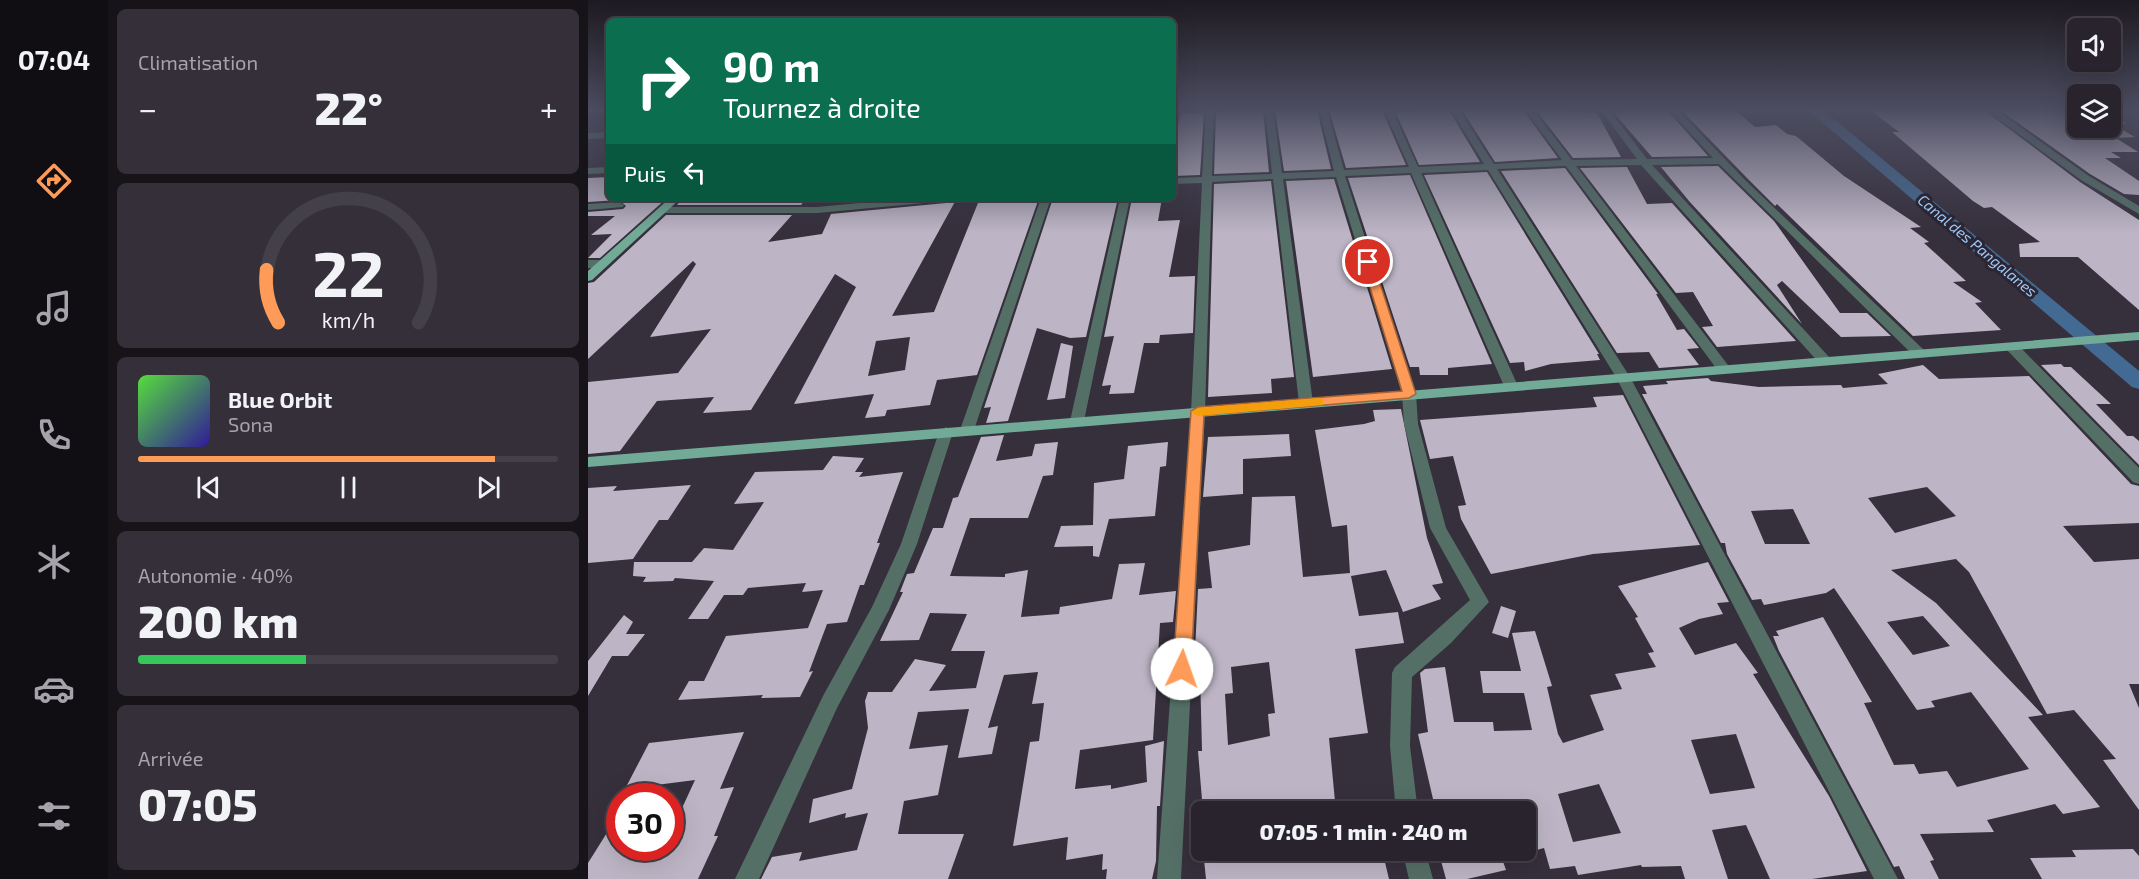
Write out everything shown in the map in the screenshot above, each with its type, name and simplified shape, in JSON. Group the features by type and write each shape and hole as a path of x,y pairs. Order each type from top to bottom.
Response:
{"main road":[{"path":"588,277 672,201"},
{"path":"588,462 2139,336"}],"street":[{"path":"1169,879 1198,411 1207,151"},
{"path":"1275,151 1306,403"},
{"path":"1334,151 1409,394 1411,424 1438,528 1480,602 1444,638 1402,673 1400,746 1406,801"},
{"path":"1408,151 1511,386"},
{"path":"1480,151 1623,377 1886,879"},
{"path":"1561,151 1724,369"},
{"path":"1636,151 1825,361"},
{"path":"1711,151 1919,353"},
{"path":"2047,151 2085,178 2139,211"},
{"path":"1176,181 1571,164 1720,161"},
{"path":"588,171 606,170"},
{"path":"662,210 817,210 914,201"},
{"path":"967,430 1045,201"},
{"path":"1077,421 1124,201"},
{"path":"588,207 619,205"},
{"path":"588,264 601,264"},
{"path":"2012,347 2139,478"},
{"path":"747,879 830,702 880,610 897,572 909,544 946,432"},
{"path":"1416,861 1421,879"}],"building":[{"path":"1176,151 1202,151 1200,175 1176,176"},
{"path":"1215,151 1267,151 1269,172 1214,174"},
{"path":"1281,151 1327,151 1331,169 1284,171"},
{"path":"1341,151 1400,151 1406,165 1346,168"},
{"path":"1413,151 1473,151 1480,162 1419,165"},
{"path":"1488,151 1553,151 1558,158 1495,162"},
{"path":"1568,151 1618,151 1621,157 1573,158"},
{"path":"1647,151 1704,151 1708,156 1652,157"},
{"path":"1721,151 1814,151 1844,176 1921,227 1910,228 1929,242 1924,243 1966,281 1953,282 1982,302 1975,303 2001,330 1913,336 1777,204 1775,206"},
{"path":"1914,151 2039,151 2080,182 2139,220 2139,310 2078,257 2020,257 2019,244 2040,242 1992,207 1984,208"},
{"path":"2058,151 2138,152 2111,152 2121,158 2105,158 2139,181 2139,195 2124,194"},
{"path":"1718,166 1774,221 1840,313 1867,313 1891,336 1841,337 1782,281 1777,285 1802,324 1689,201 1661,167"},
{"path":"1627,167 1647,204 1672,203 1796,341 1717,347 1702,327 1713,326 1693,292 1676,293 1580,168"},
{"path":"1565,168 1658,294 1656,294 1677,330 1684,329 1699,348 1687,349 1699,365 1659,368 1649,352 1617,353 1501,171"},
{"path":"1487,172 1599,354 1597,354 1600,360 1551,364 1525,371 1524,362 1510,363 1424,175"},
{"path":"1410,175 1492,364 1448,368 1448,375 1420,375 1419,367 1410,367 1348,178"},
{"path":"606,177 606,201 588,202 588,178"},
{"path":"1334,179 1392,369 1313,377 1286,181"},
{"path":"1271,181 1294,377 1271,379 1272,393 1208,397 1214,184"},
{"path":"620,201 664,201 600,258 588,258 612,234 591,235 615,216 588,216 588,212 623,209 626,206"},
{"path":"680,201 804,201 801,205 677,205"},
{"path":"955,201 892,316 934,312 979,201 1038,201 977,375 937,380 930,405 887,410 885,416 865,418 874,394 794,404 856,287 835,274 751,410 703,413 714,397 657,401 620,451 588,454 588,382 678,373 711,329 650,337 696,264 693,261 588,359 588,283 594,282 666,215 792,215 768,242 822,234 831,214","holes":["910,337 905,370 868,376 876,341"]},
{"path":"1052,201 1117,201 1086,337 1070,338 1037,328 1008,421 986,423 991,407 984,408"},
{"path":"1131,201 1161,201 1158,221 1180,220 1169,277 1195,276 1193,333 1160,335 1159,343 1144,343 1134,393 1109,394 1111,385 1102,386 1114,336 1104,337"},
{"path":"1061,343 1073,346 1065,398 1047,400"},
{"path":"2061,364 2064,367 2071,367 2111,404 2096,404 2127,436 2133,436 2139,441 2139,465 2041,365"},
{"path":"1923,365 1939,379 2029,376 2131,484 2139,486 2139,523 2063,526 2094,562 2139,559 2139,684 2129,684 2139,708 2139,810 2103,760 2116,759 2074,710 2047,714 1969,572 1956,559 1891,570 1936,603 2043,715 2028,717 2100,807 2063,814 2055,804 1987,820 1994,832 1920,834 1934,860 1930,861 1939,879 1905,879 1899,866 1894,867 1779,651 1773,636 1779,636 1776,631 1823,617 1872,702 1864,703 1894,765 1914,764 1919,774 1947,771 1957,787 2029,769 1971,692 1931,701 1935,707 1917,710 1834,588 1826,593 1764,605 1761,599 1752,600 1727,554 1725,543 1721,543 1642,394 1647,394 1643,386 1668,384 1666,381 1708,378 1711,381 1759,387 1841,385 1843,388 1888,384 1878,374","holes":["1927,487 1956,516 1895,533 1868,498","1793,509 1810,544 1765,544 1751,511","1923,616 1950,646 1913,655 1887,622"]},
{"path":"1623,395 1700,545 1593,554 1491,574 1461,519 1458,506 1466,505 1453,456 1430,459 1420,420 1597,407 1593,397"},
{"path":"1401,409 1427,538 1443,583 1432,585 1441,599 1403,612 1386,570 1351,576 1359,616 1398,612 1404,643 1355,649 1368,733 1329,738 1335,801 1202,801 1198,751 1202,751 1200,671 1194,672 1198,589 1212,588 1208,552 1250,545 1252,497 1295,496 1303,577 1350,573 1347,525 1332,527 1315,430 1375,421 1373,410","holes":["1269,662 1275,713 1268,714 1270,736 1228,745 1225,694 1233,693 1231,667"]},
{"path":"1289,434 1291,456 1243,459 1243,494 1203,497 1208,437"},
{"path":"1004,435 996,461 1032,456 1035,444 1058,442 1053,475 1043,476 1028,518 970,518 950,576 1005,577 1005,574 1028,570 1021,617 1059,614 1060,607 1112,599 1119,564 1145,563 1139,595 1176,591 1173,622 1160,623 1153,740 1080,750 1075,789 1111,785 1111,789 1147,782 1145,746 1164,741 1160,806 1157,806 1156,861 1152,879 1106,879 1107,869 1102,870 1103,854 1066,860 1068,837 1013,846 1030,742 1039,741 1044,703 1032,704 1038,672 1004,675 988,728 998,726 992,754 958,758 969,709 918,712 909,749 948,745 938,795 904,801 898,834 964,834 948,879 761,879 772,857 802,852 799,861 857,850 868,813 845,818 846,813 809,823 813,799 852,789 868,728 865,701 868,692 892,692 915,659 946,665 929,691 976,688 985,651 951,651 967,614 930,613 919,640 880,641 903,592 900,592 907,574 914,573 933,528 943,528 953,498 958,497 981,437"},
{"path":"1168,442 1166,466 1160,467 1155,516 1109,519 1099,557 1093,556 1093,546 1054,547 1061,526 1093,525 1094,483 1124,479 1128,446"},
{"path":"833,456 864,458 855,472 863,472 859,477 903,472 864,585 860,585 847,622 827,624 809,672 813,671 800,697 761,698 763,695 678,700 689,681 704,681 726,636 808,628 823,590 802,592 806,583 748,588 743,595 724,595 708,619 688,619 714,581 675,578 673,581 643,582 646,577 633,576 634,562 692,562 704,548 733,550 764,502 734,504 755,472 823,470"},
{"path":"691,485 668,520 659,520 633,559 588,563 588,488 617,486 613,491"},
{"path":"1708,562 1729,602 1717,603 1723,614 1699,619 1679,628 1695,655 1736,643 1758,673 1753,674 1829,796 1867,871 1812,879 1770,879 1746,825 1712,830 1728,879 1685,879 1681,866 1642,867 1641,865 1578,875 1575,866 1550,869 1544,848 1536,850 1536,801 1433,801 1418,734 1428,732 1420,673 1425,669 1445,667 1454,722 1493,722 1494,731 1532,730 1524,693 1483,693 1480,671 1521,671 1512,633 1535,631 1552,686 1547,687 1558,734 1563,743 1604,730 1590,695 1622,689 1615,674 1656,667 1648,653 1654,652 1635,618 1638,617 1618,586","holes":["1736,734 1755,788 1710,794 1691,740","1599,784 1621,833 1573,842 1558,794"]},
{"path":"1501,606 1516,611 1508,638 1492,633"},
{"path":"624,615 633,622 626,634 645,634 628,656 612,656 588,696 588,661"},
{"path":"744,732 720,789 734,787 714,836 718,836 698,879 588,879 588,863 606,834 606,861 684,861 684,804 695,780 672,783 628,783 649,743"},
{"path":"2133,849 2139,856 2139,879 2042,879 2030,858 2076,857 2072,850"},
{"path":"1204,861 1385,861 1389,879 1206,879"},
{"path":"1441,861 1503,861 1506,870 1467,879 1446,879"}],"waterway":[{"name":"Canal des Pangalanes","path":"1864,151 2139,382"}],"slow traffic":[{"path":"1198,412 1318,402"}],"route":[{"path":"1182,669 1198,411 1409,394 1368,262"}]}
